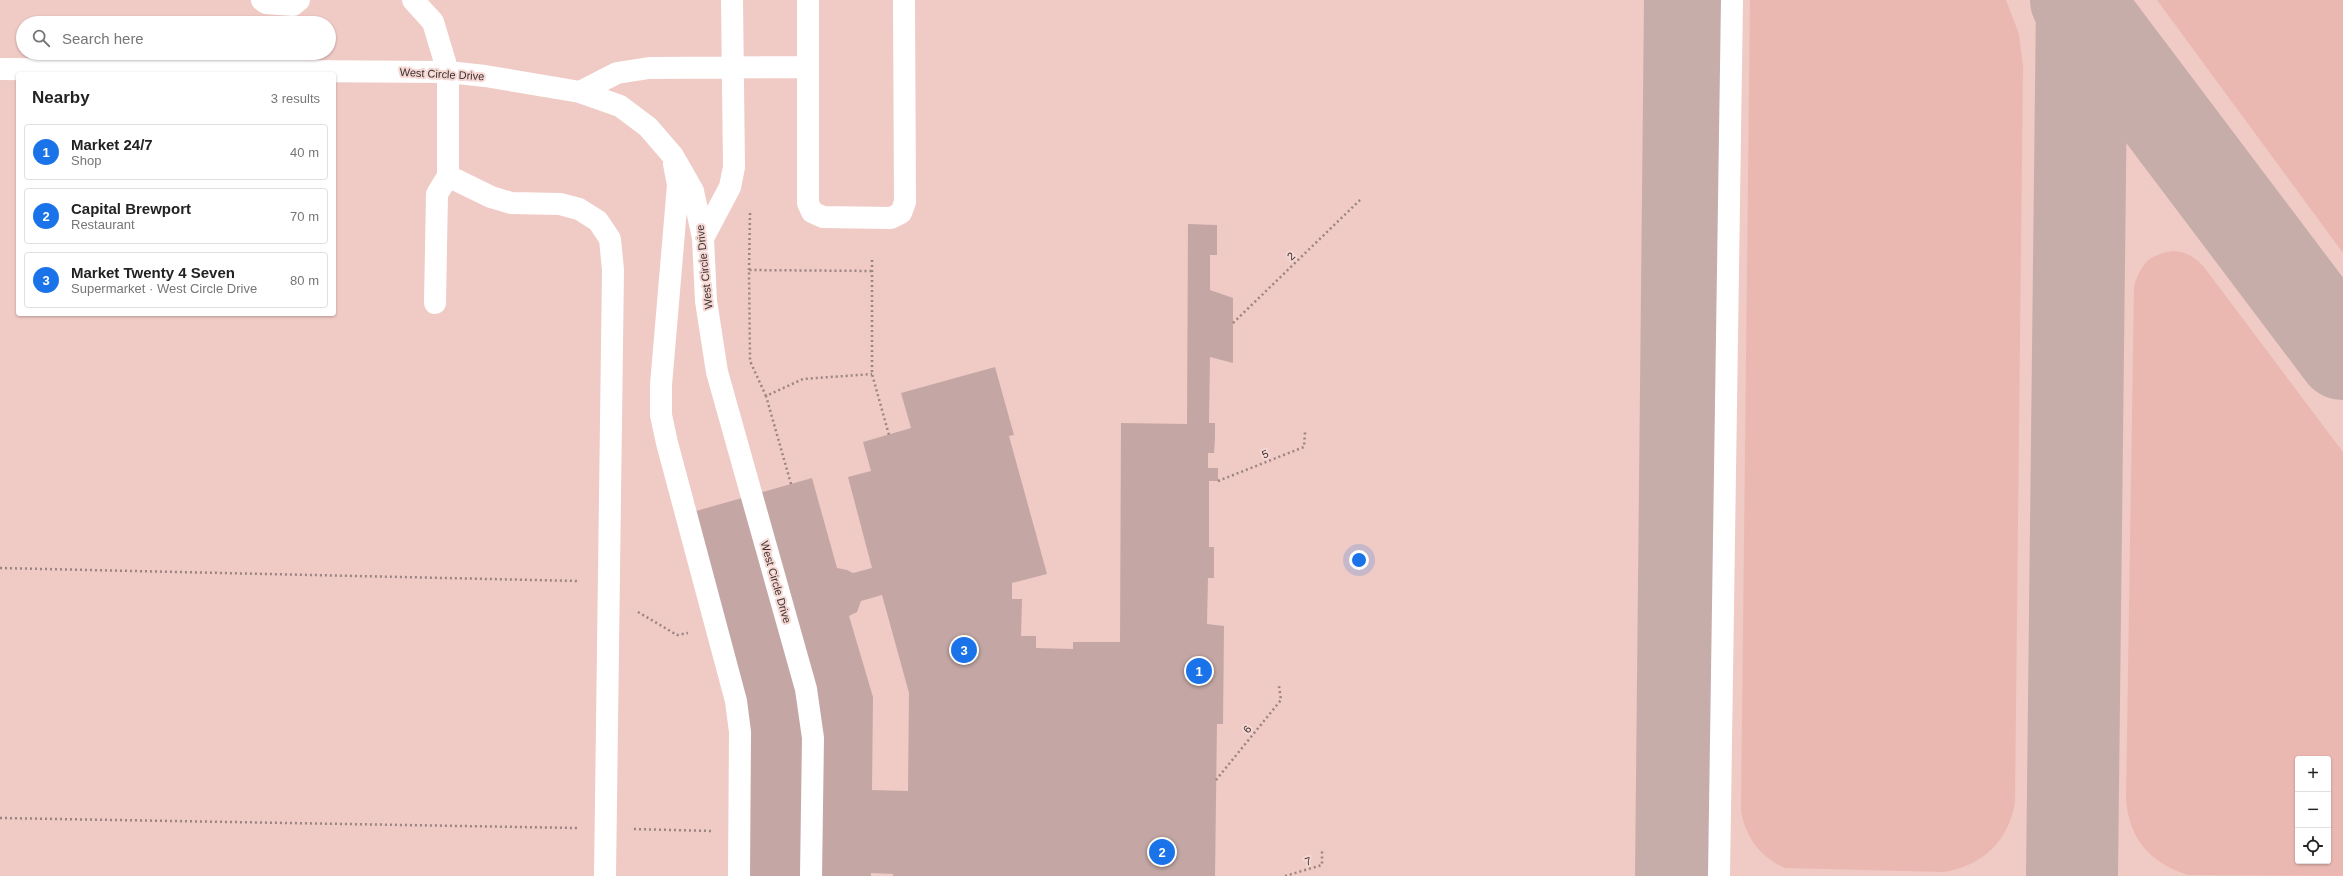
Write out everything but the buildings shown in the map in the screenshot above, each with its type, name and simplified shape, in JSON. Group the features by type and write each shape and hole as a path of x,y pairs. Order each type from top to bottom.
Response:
{"street":[{"path":"262,0 266,3 293,5 299,0"},
{"path":"413,0 434,22 448,72 448,176 437,194 435,303"},
{"path":"703,238 730,187 734,167 732,0"},
{"path":"808,0 808,203 812,212 822,217 884,218 891,218 901,213 905,202 904,0"},
{"path":"1719,876 1732,0"},
{"path":"580,92 617,73 649,68 808,67"},
{"name":"West Circle Drive","path":"0,69 448,72 485,76 580,92 620,106 648,127 673,156 693,191 703,238 706,301 717,372 806,689 813,738 811,876"},
{"path":"673,156 678,185 661,385 662,415 667,443 736,701 740,732 739,876"},
{"path":"448,176 491,197 511,203 560,204 579,209 598,221 610,239 613,258 611,300 605,876"}],"path":[{"name":"2","path":"1233,323 1360,200"},
{"path":"872,260 872,374 889,435"},
{"path":"791,484 766,396 750,361 749,270 872,271"},
{"path":"766,396 803,379 872,374"},
{"name":"5","path":"1218,481 1304,447 1305,432"},
{"path":"0,568 557,580"},
{"name":"6","path":"1216,780 1281,700 1279,686"},
{"path":"0,818 740,831"},
{"name":"7","path":"1285,876 1322,865 1322,850"}],"shaded area":[{"path":"0,0 2343,0 2343,876 0,876"},
{"path":"1750,0 2006,0 2019,34 2023,67 2015,802 2007,829 2000,840 1982,857 1958,869 1944,872 1785,868 1776,864 1761,852 1746,830 1743,821 1741,811"},
{"path":"2157,0 2343,0 2343,253"},
{"path":"2173,251 2187,254 2197,260 2204,267 2343,452 2343,876 2188,875 2163,864 2144,848 2137,837 2128,813 2126,799 2134,287 2143,266 2158,255"}],"taxiway":[{"path":"1681,876 1690,0"},
{"path":"2076,0 2343,354"},
{"path":"2072,876 2082,0"}],"place":[{"name":"Market Twenty 4 Seven","path":"964,650"},
{"name":"Market 24/7","path":"1199,671"},
{"name":"Capital Brewport","path":"1162,852"}]}
